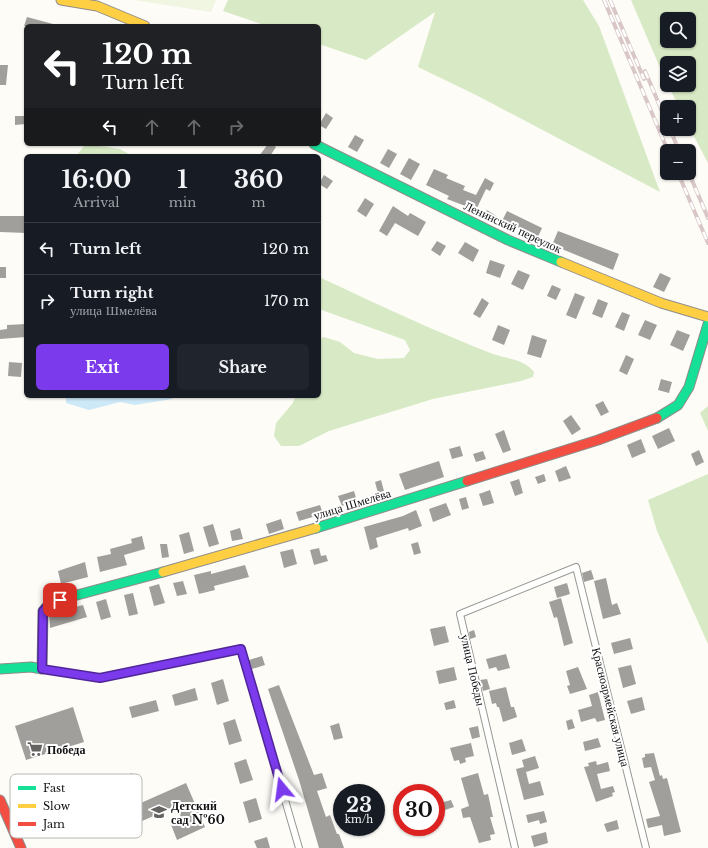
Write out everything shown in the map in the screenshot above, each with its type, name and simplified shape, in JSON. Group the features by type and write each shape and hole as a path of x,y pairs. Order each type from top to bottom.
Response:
{"main road":[{"path":"61,0 97,6 140,24"},
{"name":"Ленинский переулок","path":"318,146 508,240 661,303 708,317"},
{"name":"улица Шмелёва","path":"42,669 43,611 51,602 265,544 598,440 662,416 678,405 689,387 708,324"},
{"path":"0,669 31,667 42,669"},
{"path":"0,800 10,823"},
{"path":"17,838 21,848"}],"street":[{"name":"улица Победы","path":"515,848 460,614 576,567"},
{"name":"Красноармейская улица","path":"576,567 646,848"},
{"path":"42,669 100,678 241,649 299,848"}],"green space":[{"path":"134,0 216,0 211,12"},
{"path":"228,0 583,0 599,26 660,192 476,95 418,67 435,12 366,60 321,45 321,24 261,24 223,11"},
{"path":"631,0 708,0 708,163 694,136 696,136 696,100 676,100 672,92 696,92 696,56 660,56 660,68"},
{"path":"84,146 100,146 120,149 129,154 78,154"},
{"path":"321,278 449,336 493,354 521,362 534,372 533,377 521,381 433,399 329,431 299,446 281,446 274,436 276,423 292,404 295,398 321,398 321,338 324,337 340,342 354,353 378,359 404,358 410,350 405,340 321,310"},
{"path":"708,406 708,431 700,413"},
{"path":"708,474 708,644 657,531 648,500"}],"water":[{"path":"66,398 173,398 135,405 120,402 89,410 66,403"}],"building":[{"path":"27,17 53,24 25,24"},
{"path":"0,65 8,65 6,85 0,85"},
{"path":"326,113 333,118 326,129 321,126 321,122"},
{"path":"15,116 24,116 24,124 15,125"},
{"path":"355,135 364,140 357,152 348,147"},
{"path":"266,146 276,147 271,154 260,154"},
{"path":"388,149 397,154 389,168 380,163"},
{"path":"409,158 420,164 411,180 400,174"},
{"path":"434,169 448,175 446,178 465,186 463,190 476,195 485,178 494,183 490,191 486,189 476,210 447,199 449,196 426,185"},
{"path":"324,175 333,181 327,189 321,185 321,180"},
{"path":"365,198 374,204 366,217 357,211"},
{"path":"393,206 408,216 410,213 426,222 418,236 395,223 387,236 379,231"},
{"path":"487,210 498,217 494,225 482,218"},
{"path":"507,211 542,228 537,239 502,221"},
{"path":"0,216 24,216 24,233 0,232"},
{"path":"558,231 619,254 613,270 552,245"},
{"path":"437,241 446,246 440,256 431,250"},
{"path":"465,242 479,250 473,262 458,253"},
{"path":"490,260 505,265 500,278 486,273"},
{"path":"0,267 6,267 6,278 0,278"},
{"path":"518,270 530,275 523,290 511,284"},
{"path":"660,273 671,278 664,292 653,287"},
{"path":"552,285 561,289 556,300 547,296"},
{"path":"575,293 585,297 576,319 566,315"},
{"path":"482,298 489,303 480,318 473,314"},
{"path":"598,299 608,303 602,318 592,314"},
{"path":"622,312 630,315 624,331 615,327"},
{"path":"645,320 657,325 650,340 638,335"},
{"path":"24,324 24,337 0,339 0,330 7,329 7,325"},
{"path":"498,325 510,330 504,345 492,340"},
{"path":"677,330 690,335 683,351 670,345"},
{"path":"532,335 547,340 541,358 527,354"},
{"path":"626,355 634,359 627,375 619,371"},
{"path":"9,362 22,363 21,377 8,376"},
{"path":"661,379 672,382 669,393 658,390"},
{"path":"603,401 609,412 601,416 595,405"},
{"path":"571,415 581,429 572,435 563,421"},
{"path":"669,428 675,441 658,449 652,436"},
{"path":"504,430 511,450 503,453 495,434"},
{"path":"641,439 646,452 632,458 627,445"},
{"path":"460,446 463,456 452,459 449,449"},
{"path":"699,450 704,462 696,466 691,454"},
{"path":"483,451 486,459 476,462 473,454"},
{"path":"439,461 444,477 405,490 399,474"},
{"path":"566,466 571,478 559,482 555,471"},
{"path":"544,474 546,481 538,484 535,477"},
{"path":"519,479 523,493 515,496 510,482"},
{"path":"381,480 384,491 378,493 375,482"},
{"path":"490,490 494,503 483,506 479,494"},
{"path":"354,491 357,501 342,506 338,496"},
{"path":"466,497 469,508 462,510 459,499"},
{"path":"446,503 451,515 433,522 429,509"},
{"path":"320,505 323,514 299,521 296,512"},
{"path":"416,510 422,526 409,531 408,528 376,538 378,547 370,550 364,527 403,516"},
{"path":"281,519 284,529 269,534 266,524"},
{"path":"213,524 219,544 209,547 203,527"},
{"path":"240,528 243,539 232,541 230,531"},
{"path":"189,532 194,551 184,554 179,535"},
{"path":"142,536 145,549 124,555 127,565 100,572 97,557 111,554 110,549 132,543 131,539"},
{"path":"418,542 421,553 414,555 411,544"},
{"path":"160,544 167,544 169,557 162,558"},
{"path":"319,548 321,556 326,555 328,561 314,565 310,550"},
{"path":"293,549 297,564 284,568 280,552"},
{"path":"85,562 88,577 61,584 58,571"},
{"path":"245,565 249,577 214,586 215,590 199,594 194,575 211,571 211,574"},
{"path":"591,570 594,579 584,582 582,573"},
{"path":"606,578 612,605 617,603 621,614 603,619 594,581"},
{"path":"183,581 187,594 177,596 173,583"},
{"path":"567,583 570,594 557,598 554,587"},
{"path":"159,584 165,603 154,606 149,587"},
{"path":"133,593 138,614 129,616 124,595"},
{"path":"561,598 573,643 564,646 557,617 554,618 549,602"},
{"path":"106,599 111,617 101,620 96,602"},
{"path":"83,605 87,617 50,628 49,613 53,609 59,607 60,611"},
{"path":"445,626 449,642 434,646 430,629"},
{"path":"474,630 476,637 470,639 469,632"},
{"path":"630,638 633,649 614,654 611,643"},
{"path":"506,654 510,668 498,671 496,667 489,669 486,659"},
{"path":"262,656 265,665 252,669 249,660"},
{"path":"631,665 636,684 623,688 618,668"},
{"path":"454,667 457,680 439,684 436,671"},
{"path":"578,667 587,689 570,694 567,686 570,685 566,671"},
{"path":"223,679 229,701 217,705 211,683"},
{"path":"487,679 490,689 483,691 480,680"},
{"path":"279,685 314,775 322,773 327,788 317,791 326,817 330,815 333,823 333,836 340,836 344,848 319,848 299,780 268,689"},
{"path":"506,687 511,707 514,707 517,717 503,722 499,707 497,707 496,703 492,704 489,691"},
{"path":"195,688 198,700 175,706 172,695"},
{"path":"598,692 605,720 597,722 595,718 581,722 578,710 592,706 589,695"},
{"path":"642,697 645,710 631,714 627,701"},
{"path":"156,700 159,711 132,718 129,707"},
{"path":"454,700 456,708 446,710 444,703"},
{"path":"73,707 84,742 26,760 15,726"},
{"path":"235,719 242,741 229,745 223,723"},
{"path":"572,719 575,728 568,730 566,721"},
{"path":"339,723 343,738 334,740 330,726"},
{"path":"478,726 480,737 472,739 469,728"},
{"path":"598,738 601,747 585,751 583,742"},
{"path":"522,739 526,751 512,755 509,743"},
{"path":"471,743 474,756 465,758 466,762 460,764 459,760 454,761 450,748"},
{"path":"654,753 660,776 662,775 663,779 667,778 681,832 664,836 662,825 648,828 646,819 660,816 649,782 655,780 651,767 644,768 642,758 645,757 645,754"},
{"path":"535,756 539,768 526,772 529,784 540,781 544,795 524,800 516,769 524,767 522,760"},
{"path":"246,759 253,780 240,784 234,763"},
{"path":"596,761 597,765 608,762 610,771 597,774 601,789 613,786 615,792 612,793 613,796 596,802 584,767 589,766 588,763"},
{"path":"478,773 484,795 488,794 493,817 490,817 495,834 490,835 491,840 479,843 470,817 463,818 461,809 469,806 461,778"},
{"path":"186,783 205,827 177,840 170,822 181,817 176,806 142,821 142,802"},
{"path":"256,798 262,819 249,823 243,802"},
{"path":"451,800 454,807 445,810 445,802"},
{"path":"544,811 547,822 540,824 539,820 528,823 526,815"},
{"path":"617,820 619,829 607,832 604,824"},
{"path":"546,832 548,843 534,847 531,836"},
{"path":"267,837 270,848 257,848 254,841"}],"railway":[{"path":"604,0 665,144"},
{"path":"610,0 644,79"},
{"path":"645,71 660,106"},
{"path":"673,136 676,144"},
{"path":"681,180 708,243"},
{"path":"692,180 708,218"}],"traffic: fast":[{"path":"318,146 508,240 561,262"},
{"path":"657,418 678,405 689,387 708,324"},
{"path":"316,528 467,481"},
{"path":"0,669 31,667 42,669 43,611 51,602 163,572"}],"traffic: slow":[{"path":"61,0 97,6 140,24"},
{"path":"561,262 661,303 708,317"},
{"path":"163,572 316,528"}],"traffic: jam":[{"path":"467,481 598,440 657,418"},
{"path":"0,800 10,823"},
{"path":"17,838 21,848"}],"place":[{"name":"Победа","path":"35,749"},
{"name":"Детский сад №60","path":"159,812"}],"route":[{"path":"60,600 51,602 43,611 42,669 100,678 241,649 282,789"}]}
